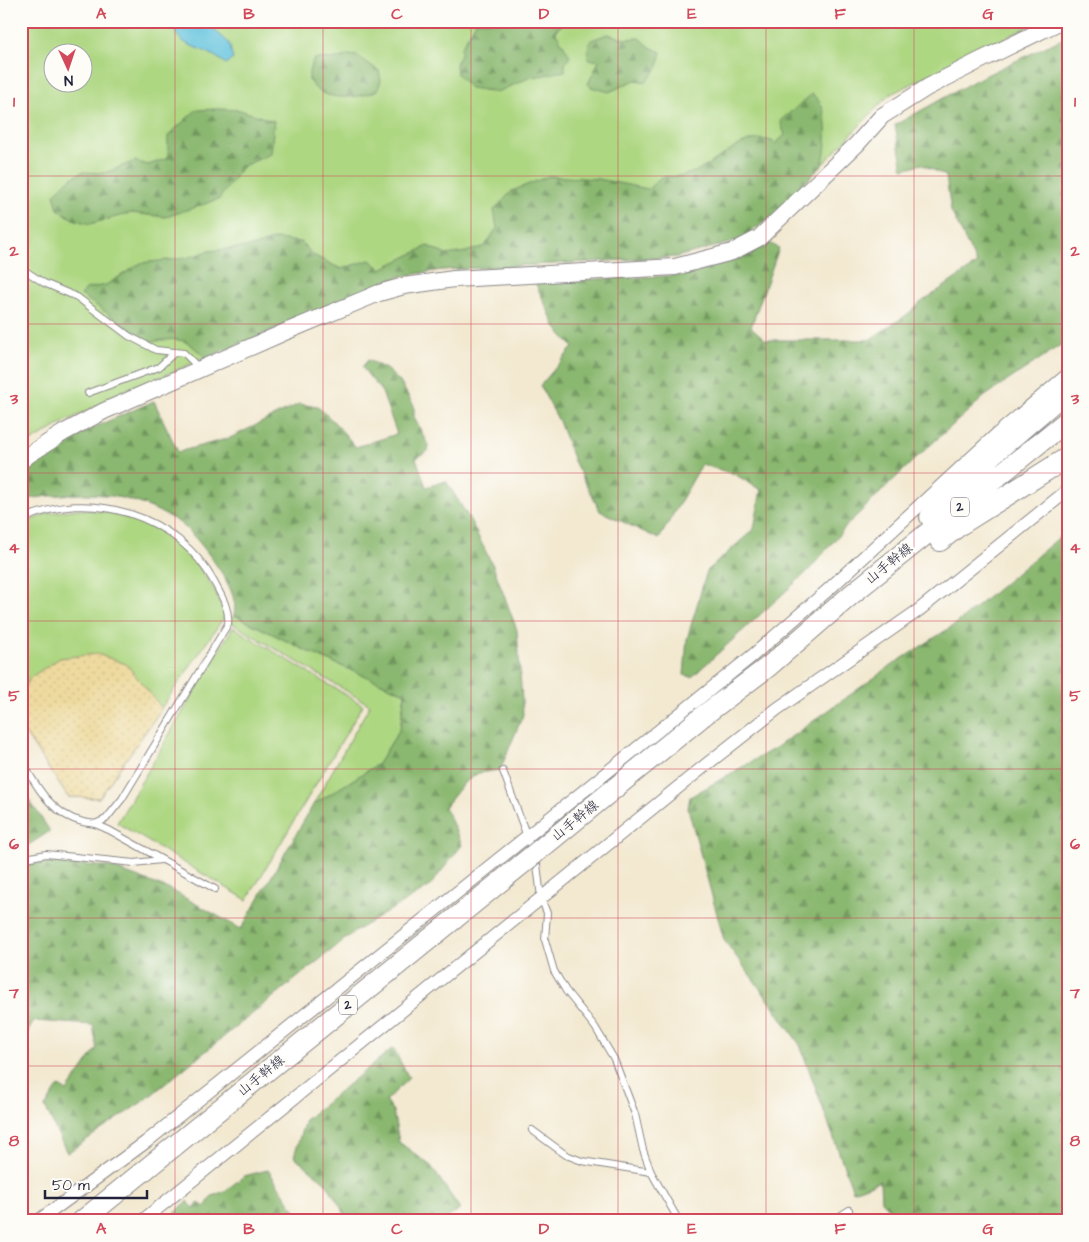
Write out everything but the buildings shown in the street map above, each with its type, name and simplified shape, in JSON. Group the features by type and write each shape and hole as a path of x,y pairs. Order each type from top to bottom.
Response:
{"main road":[{"path":"852,594 992,455 1068,390"},
{"name":"山手幹線","path":"82,1221 703,716 768,666 852,594 1068,420"},
{"path":"768,666 960,525 1068,457"},
{"path":"95,1221 174,1146"},
{"path":"75,1221 112,1197"}],"street":[{"path":"21,461 63,433 104,411 370,296 404,286 454,279 675,267 732,252 759,238 857,144 882,116 928,87 1062,21"},
{"path":"38,1221 146,1142 784,629 997,434 1068,374"},
{"path":"142,1221 777,709 919,610 1068,490"}],"lane":[{"path":"21,268 44,283 77,297 129,336 156,350 184,353 200,369"},
{"path":"88,393 159,367 175,352"},
{"path":"21,520 50,510 89,505 128,512 145,519 162,527 201,561 220,593 229,615 228,624 122,799 106,819 95,824"},
{"path":"21,760 44,796 54,808 66,816 83,823 95,824 216,889"},
{"path":"503,771 537,864 541,898 547,913 545,940 554,971 566,991 595,1027 614,1060 635,1114 643,1150 651,1172 679,1221"},
{"path":"21,859 46,854 134,863 161,860"},
{"path":"532,1130 566,1155 582,1161 651,1172"},
{"path":"832,1221 849,1210"}],"green space":[{"path":"21,21 1040,21 889,95 771,218 676,257 441,270 402,276 277,327 117,396 61,424 21,448"},
{"path":"477,21 567,21 555,31 570,56 565,64 565,71 529,78 497,92 470,88 457,74 456,63 461,54 461,47"},
{"path":"608,34 625,39 640,38 650,47 661,52 660,61 646,82 635,80 609,92 591,87 588,84 599,61 589,59 587,52 591,40"},
{"path":"1068,36 1068,340 985,396 917,457 849,523 809,570 692,677 684,675 687,639 707,571 754,529 761,490 736,475 702,464 659,539 600,511 574,461 559,421 540,386 573,347 556,328 535,282 687,275 738,259 769,243 779,248 751,327 766,340 869,340 977,264 951,211 946,176 921,164 903,169 895,125 976,80"},
{"path":"348,55 358,56 379,71 381,80 378,90 365,95 333,96 319,91 309,81 309,71 314,59 336,58"},
{"path":"812,94 819,102 825,116 826,142 822,165 771,218 737,241 676,257 441,270 402,276 206,358 192,346 180,340 149,342 81,295 86,289 106,285 141,263 186,258 209,251 254,246 275,239 301,242 313,255 341,269 370,260 381,269 428,246 446,255 466,252 485,246 497,228 494,210 512,191 549,176 598,179 648,189 661,177 680,176 699,170 746,142 766,140 776,143 785,135 780,121"},
{"path":"196,110 240,110 274,121 271,154 243,166 219,199 166,217 131,213 90,224 73,219 58,209 54,194 67,181 82,172 105,173 135,161 148,165 168,158 168,136"},
{"path":"368,360 386,369 400,382 414,406 414,417 429,447 428,451 416,458 426,487 446,481 469,518 493,566 517,630 523,715 500,770 478,773 464,783 445,807 462,845 429,887 354,932 145,1100 67,1153 45,1107 59,1086 67,1091 97,1048 93,1025 34,1021 21,1044 21,868 27,865 50,862 110,867 171,890 241,929 313,805 378,764 400,729 405,693 311,653 234,615 233,597 222,574 196,538 175,520 127,499 95,494 62,495 21,501 21,472 52,449 97,426 154,401 178,452 230,438 299,404 318,407 356,447 397,434 382,392 362,367"},
{"path":"78,509 113,513 158,529 193,559 214,589 225,616 99,798 68,797 21,727 21,524 49,513"},
{"path":"1068,530 1068,1221 902,1221 881,1201 880,1181 853,1191 800,1045 724,940 688,808 690,797 777,747 895,663 956,624"},
{"path":"234,615 311,653 405,693 400,729 378,764 313,805 370,705 230,622"},
{"path":"233,627 363,705 247,900 117,823"},
{"path":"21,788 50,831 21,850"},
{"path":"393,1048 409,1078 386,1101 393,1111 399,1142 431,1166 460,1209 443,1221 349,1221 327,1184 294,1156 305,1120"},
{"path":"268,1170 302,1221 165,1221 188,1201 193,1208 199,1203 205,1207 212,1196 225,1191 244,1176"}],"sand":[{"path":"97,654 126,664 162,708 99,798 68,797 21,727 21,692 31,677 60,658"}],"water":[{"path":"174,21 208,21 210,26 229,43 233,59 226,64 211,54 185,43 177,35"}]}
